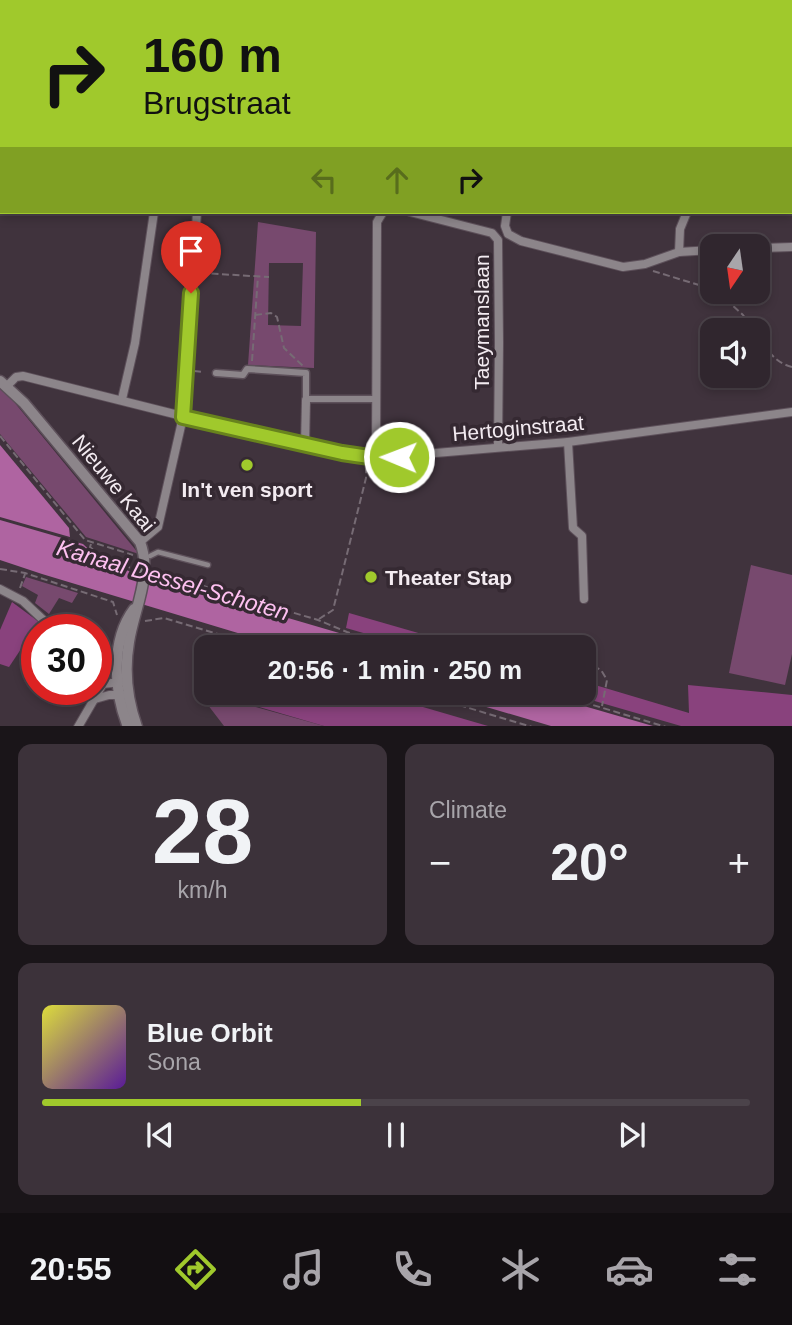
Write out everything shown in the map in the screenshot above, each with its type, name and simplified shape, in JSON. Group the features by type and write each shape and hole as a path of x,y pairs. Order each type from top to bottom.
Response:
{"street":[{"path":"122,400 137,332 154,214"},
{"path":"140,542 158,527 183,417 197,214"},
{"path":"376,458 377,222 382,214"},
{"name":"Taeymanslaan","path":"418,214 492,233 498,240 498,447"},
{"name":"Taeymanslaan","path":"507,214 505,226 508,234 521,241 624,267 645,264"},
{"path":"679,252 680,229 686,214"},
{"path":"770,248 792,247"},
{"path":"645,264 679,252 700,251"},
{"path":"216,373 243,375 247,369 306,373 305,445"},
{"name":"Hertoginstraat","path":"4,384 23,376 183,417 376,458 568,442 792,412"},
{"name":"Nieuwe Kaai","path":"4,384 140,542 146,566"},
{"path":"306,400 376,399"},
{"path":"568,442 573,527 582,536 584,599"},
{"path":"128,726 122,682 123,628 136,606 146,566"},
{"path":"0,589 17,597 40,614"},
{"path":"112,683 122,682"},
{"path":"112,691 123,695 137,726"},
{"path":"78,726 91,705"}],"lane":[{"path":"146,566 158,552 208,565"}],"path":[{"path":"645,264 651,270 700,285"},
{"path":"192,272 269,277"},
{"path":"251,369 258,276"},
{"path":"731,304 745,318"},
{"path":"255,315 271,313 277,317 284,348 306,368 306,373"},
{"path":"770,352 777,361 792,367"},
{"name":"Nieuwe Kaai","path":"0,436 85,540 146,566"},
{"path":"318,620 333,610 340,589 366,478 366,457"},
{"path":"91,543 90,547 102,558 130,569 146,566 318,620 357,635"},
{"path":"0,569 25,573 113,602 120,618"},
{"path":"17,597 25,573"},
{"path":"139,623 164,618 221,635"},
{"path":"596,668 601,670 607,680 601,707"},
{"path":"460,705 532,726"},
{"path":"594,705 666,726"}],"shaded area":[{"path":"258,222 316,232 314,368 248,365","holes":["269,263 303,263 301,326 268,325"]},
{"path":"0,389 10,397 139,554 86,537 0,434"},
{"path":"0,445 69,528 70,537 0,517"},
{"path":"0,520 83,544 100,560 134,573 346,635 244,635 0,560"},
{"path":"751,565 792,575 792,654 785,685 729,673"},
{"path":"26,577 78,593 72,603 59,598 49,614 35,603 38,595 22,586"},
{"path":"12,602 28,614 21,614 21,649 9,667 0,664 0,630"},
{"path":"349,613 425,635 370,635 346,628"},
{"path":"596,685 689,713 688,685 792,695 792,726 681,726 596,701"},
{"path":"208,705 249,705 324,726 224,726"},
{"path":"252,705 416,705 488,726 324,726"},
{"path":"480,705 580,705 653,726 551,726"}],"place":[{"name":"In't ven sport","path":"247,465"},
{"name":"Theater Stap","path":"371,577"}],"route":[{"path":"191,293 183,417 342,453 376,458 399,457"}],"water label":[{"name":"Kanaal Dessel-Schoten","path":"173,580"}]}
